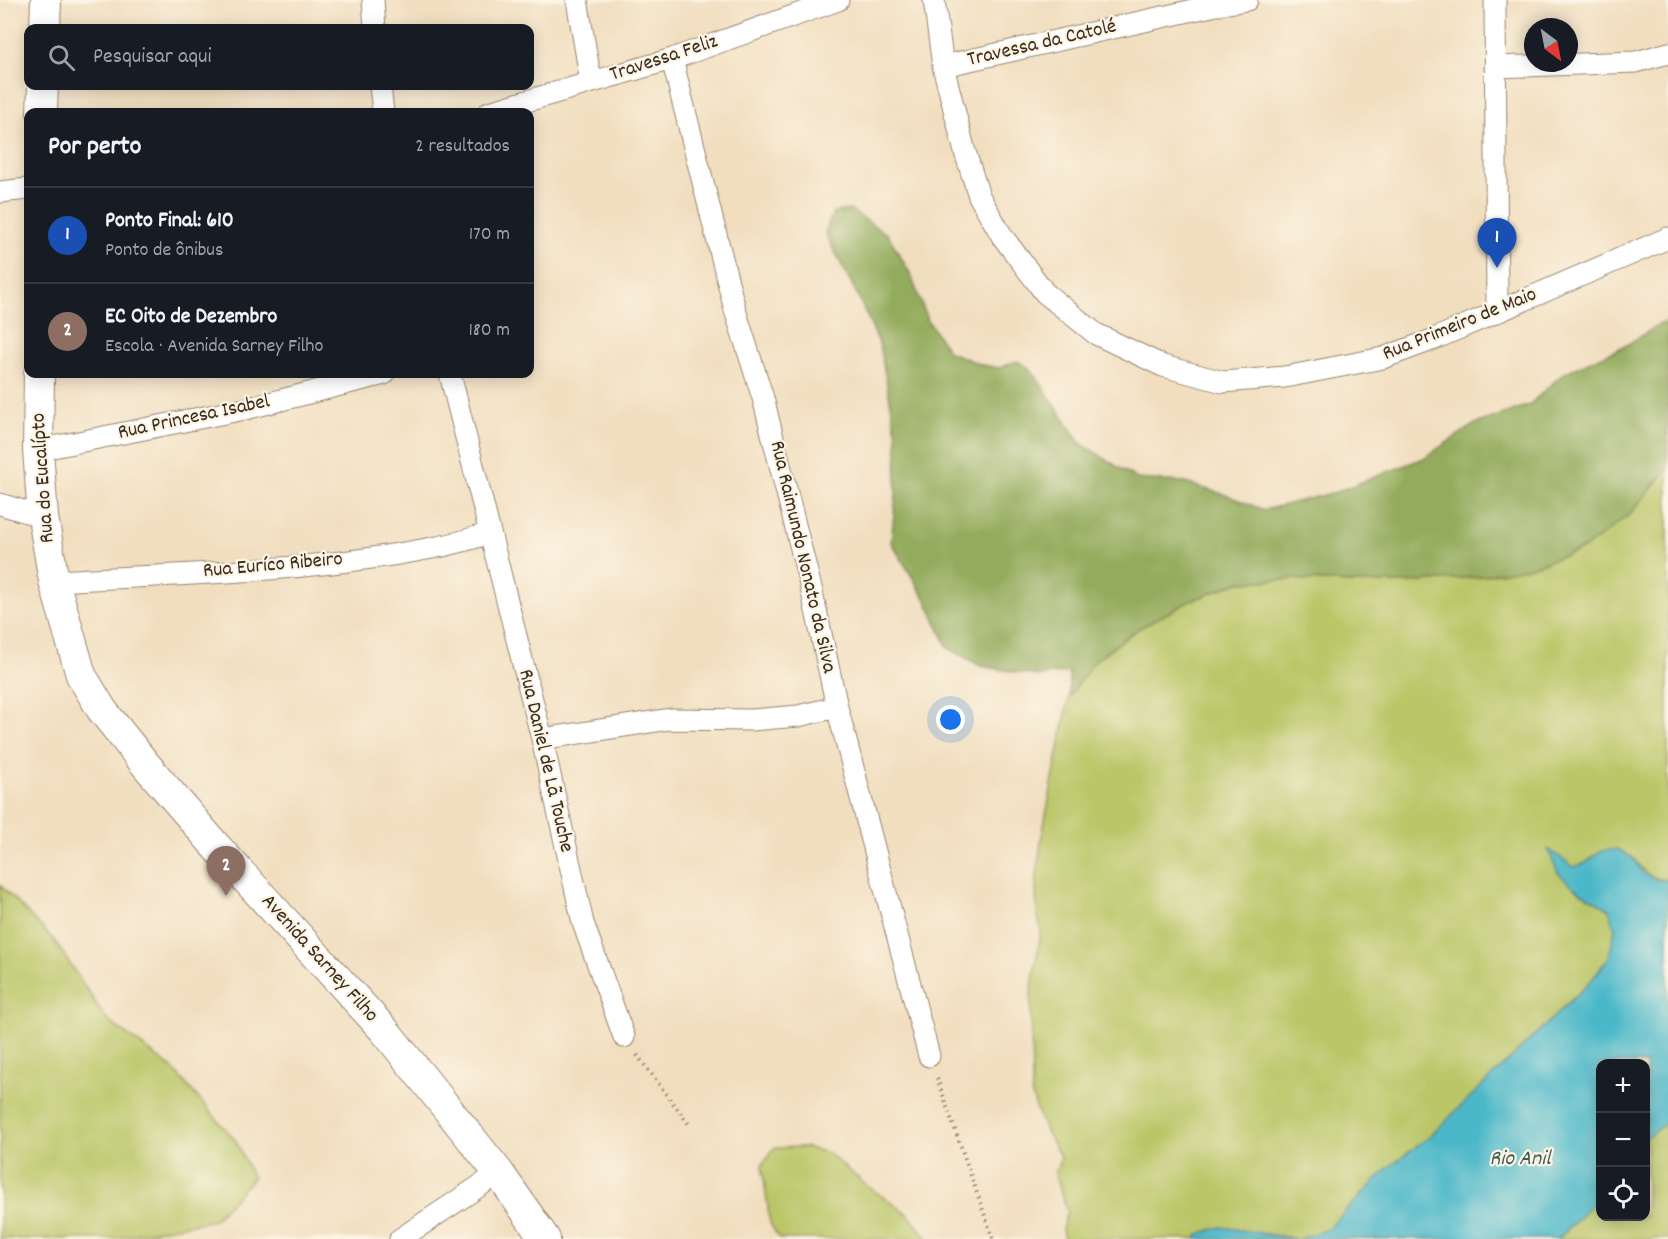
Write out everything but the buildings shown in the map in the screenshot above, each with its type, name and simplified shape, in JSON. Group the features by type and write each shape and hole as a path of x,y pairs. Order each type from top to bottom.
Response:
{"street":[{"path":"45,24 46,0"},
{"path":"373,0 375,24"},
{"path":"577,0 591,82"},
{"name":"Travessa Feliz","path":"503,108 672,59 838,0"},
{"name":"Rua Primeiro de Maio","path":"934,0 943,66 965,152 979,196 1002,236 1046,293 1096,334 1163,366 1223,382 1285,377 1383,358 1431,340 1668,238"},
{"name":"Travessa da Catolé","path":"943,66 1246,0"},
{"path":"1495,0 1497,312"},
{"path":"1496,67 1636,62 1668,53"},
{"name":"Rua Raimundo Nonato da Silva","path":"672,59 735,310 764,398 812,592 837,706 929,1056"},
{"path":"42,108 43,90"},
{"path":"380,90 383,108"},
{"path":"0,192 24,189"},
{"name":"Rua do Eucalípto","path":"39,378 38,450 43,517 54,581"},
{"name":"Rua Princesa Isabel","path":"38,450 245,409 368,378"},
{"name":"Rua Daniel de Lã Touche","path":"451,378 542,739 583,924 624,1037"},
{"path":"0,504 43,517"},
{"name":"Rua Euríco Ribeiro","path":"54,581 264,569 356,560 438,547 490,533"},
{"name":"Avenida Sarney Filho","path":"54,581 81,675 102,710 214,844 385,1031 499,1173 545,1239"},
{"path":"542,739 669,719 752,720 798,716 837,706"},
{"path":"400,1239 499,1173"}],"path":[{"path":"624,1037 691,1127"},
{"path":"929,1056 993,1239"}],"green space":[{"path":"851,210 888,235 910,273 928,321 949,352 983,365 999,368 1017,361 1031,369 1080,443 1137,479 1182,482 1226,495 1264,510 1336,492 1424,458 1475,424 1529,405 1564,373 1625,346 1658,325 1668,322 1668,469 1630,514 1585,548 1531,567 1477,577 1406,583 1351,583 1296,579 1239,582 1188,602 1138,629 1094,661 1069,697 1069,672 1038,676 981,666 948,648 925,598 891,542 896,496 897,436 879,343 857,294 825,233 833,212"},
{"path":"1668,469 1668,880 1648,874 1633,858 1600,851 1586,863 1574,867 1549,850 1577,890 1609,909 1615,929 1609,957 1591,981 1429,1137 1389,1167 1328,1229 1298,1239 1221,1227 1198,1234 1196,1239 1064,1239 1062,1229 1067,1211 1055,1173 1061,1158 1043,1126 1032,1096 1031,992 1041,931 1037,912 1036,885 1041,841 1069,697 1094,661 1138,629 1188,602 1239,582 1296,579 1351,583 1406,583 1477,577 1531,567 1585,548 1630,514"},
{"path":"0,885 54,940 107,1020 172,1068 236,1141 253,1178 214,1220 111,1239 0,1239"},
{"path":"1668,1122 1668,1239 1558,1239 1596,1200 1596,1221 1650,1221 1650,1135"},
{"path":"804,1147 828,1153 866,1185 908,1214 928,1239 779,1239 770,1223 762,1165 774,1148"}],"water":[{"name":"Rio Anil","path":"1548,849 1574,867 1586,863 1600,851 1618,849 1633,858 1643,873 1657,880 1668,880 1668,1122 1650,1135 1650,1059 1596,1059 1596,1200 1558,1239 1298,1239 1328,1229 1389,1167 1429,1137 1591,981 1609,957 1615,929 1609,909 1577,890 1558,873"},
{"path":"1221,1227 1297,1239 1196,1239 1198,1234"}],"place":[{"name":"Ponto Final: 610","path":"1497,268"},
{"name":"EC Oito de Dezembro","path":"226,896"}]}
